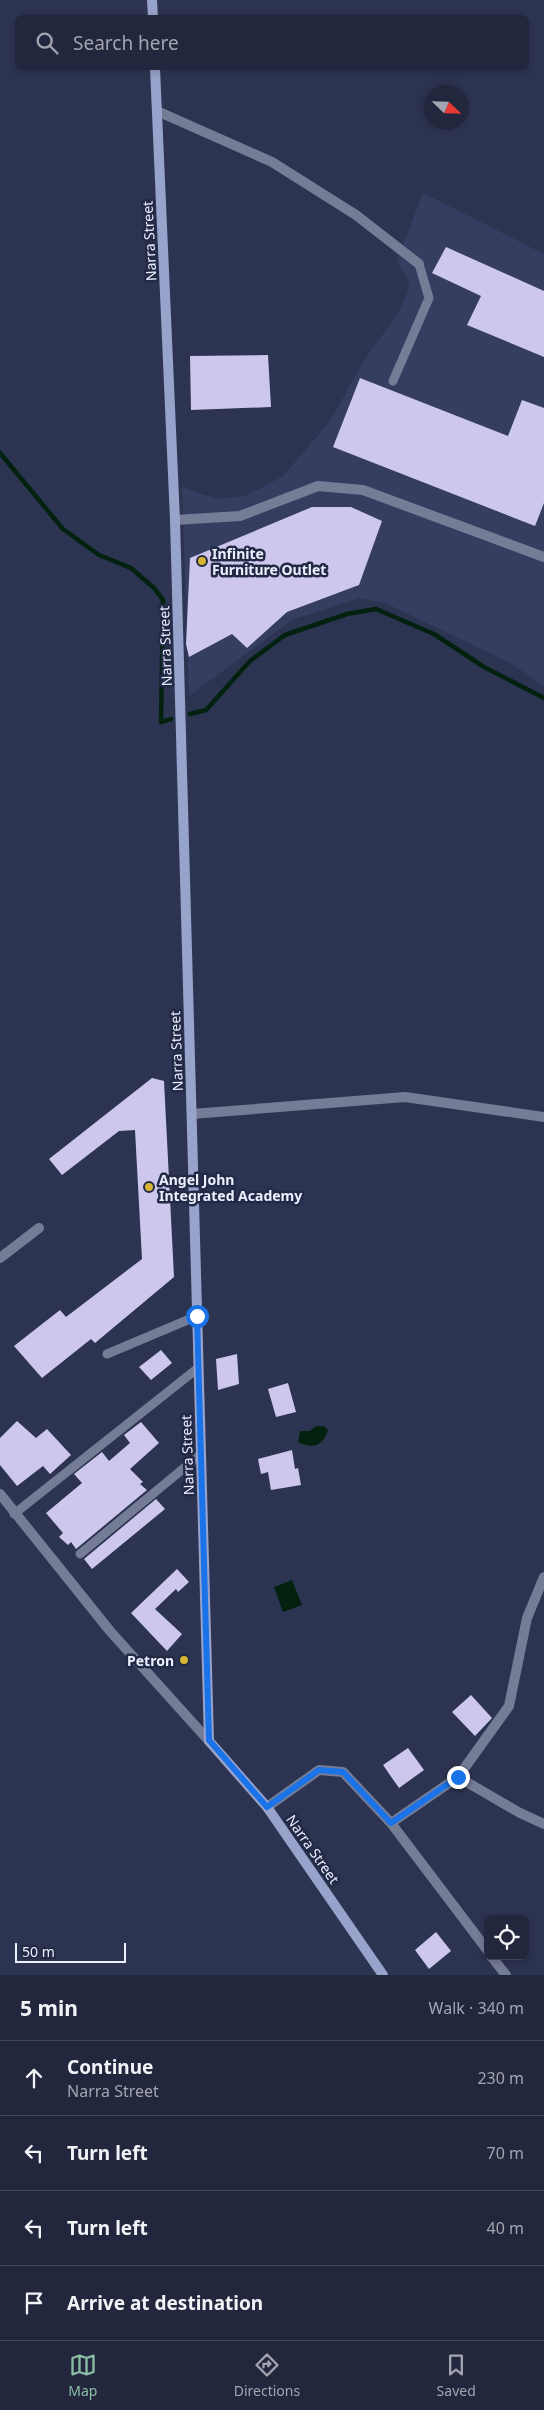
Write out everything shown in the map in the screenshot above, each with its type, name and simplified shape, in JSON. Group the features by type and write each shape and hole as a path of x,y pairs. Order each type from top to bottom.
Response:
{"main road":[{"path":"152,0 153,15"},
{"name":"Narra Street","path":"155,70 175,520 209,1740 267,1807 381,1974"}],"street":[{"path":"157,111 272,162 356,215 418,264"},
{"path":"175,520 240,516 318,486 363,490 544,557"},
{"path":"192,1114 405,1097 544,1117"},
{"path":"0,1258 39,1228"},
{"path":"0,1494 14,1514 110,1631 209,1740"},
{"path":"391,1823 458,1777 509,1706 527,1618 544,1578"},
{"path":"267,1807 319,1770 343,1772 391,1823 484,1946"},
{"path":"458,1777 520,1813 544,1824"},
{"path":"494,1960 506,1975"}],"lane":[{"path":"393,381 429,298 418,264"},
{"path":"107,1354 197,1316"},
{"path":"14,1514 198,1368"},
{"path":"80,1554 201,1454"}],"shaded area":[{"path":"423,193 544,254 544,687 512,664 385,603 360,598 292,620 189,696 182,487 217,499 246,496 283,476 330,421 366,357 398,314 409,289 408,279 397,261"},
{"path":"316,1426 324,1426 328,1430 320,1443 312,1446 298,1442 300,1431 310,1431"},
{"path":"292,1580 302,1605 283,1612 274,1587"}],"building":[{"path":"446,247 544,291 544,357 467,325 481,296 432,273"},
{"path":"268,355 271,407 191,410 190,356"},
{"path":"360,378 508,436 522,400 544,408 544,503 535,526 333,447"},
{"path":"312,507 351,507 382,521 359,585 287,612 247,648 232,634 189,657 186,644 190,558"},
{"path":"152,1078 164,1081 174,1277 95,1343 91,1339 42,1378 14,1346 60,1310 66,1317 142,1259 135,1130 119,1131 62,1175 49,1159"},
{"path":"161,1350 172,1363 151,1380 139,1367"},
{"path":"237,1354 239,1384 218,1390 216,1359"},
{"path":"288,1383 296,1412 276,1417 268,1389"},
{"path":"17,1421 36,1438 47,1429 71,1455 50,1474 43,1466 17,1486 0,1465 0,1438"},
{"path":"141,1422 159,1443 130,1469 143,1482 140,1484 147,1490 76,1549 71,1542 68,1545 59,1537 63,1533 46,1513 82,1483 74,1474 102,1452 109,1461 130,1443 124,1435"},
{"path":"292,1450 295,1469 298,1468 301,1485 271,1490 268,1472 261,1474 258,1459"},
{"path":"156,1499 165,1509 92,1569 84,1559"},
{"path":"177,1569 189,1582 178,1592 176,1589 155,1609 182,1634 167,1651 131,1613"},
{"path":"471,1695 492,1718 475,1736 452,1712"},
{"path":"408,1748 424,1770 399,1788 383,1765"},
{"path":"436,1932 451,1951 429,1969 415,1950"}],"waterway":[{"path":"0,453 63,529 99,555 131,568 154,588 163,600 161,722 171,719"},
{"path":"190,714 206,710 250,661 285,635 347,614 376,609 434,634 484,667 544,698"}],"place":[{"name":"Infinite Furniture Outlet","path":"202,561"},
{"name":"Angel John Integrated Academy","path":"149,1187"},
{"name":"Petron","path":"184,1660"}],"route":[{"path":"197,1316 209,1740 267,1807 319,1770 343,1772 391,1823 458,1777"}]}
